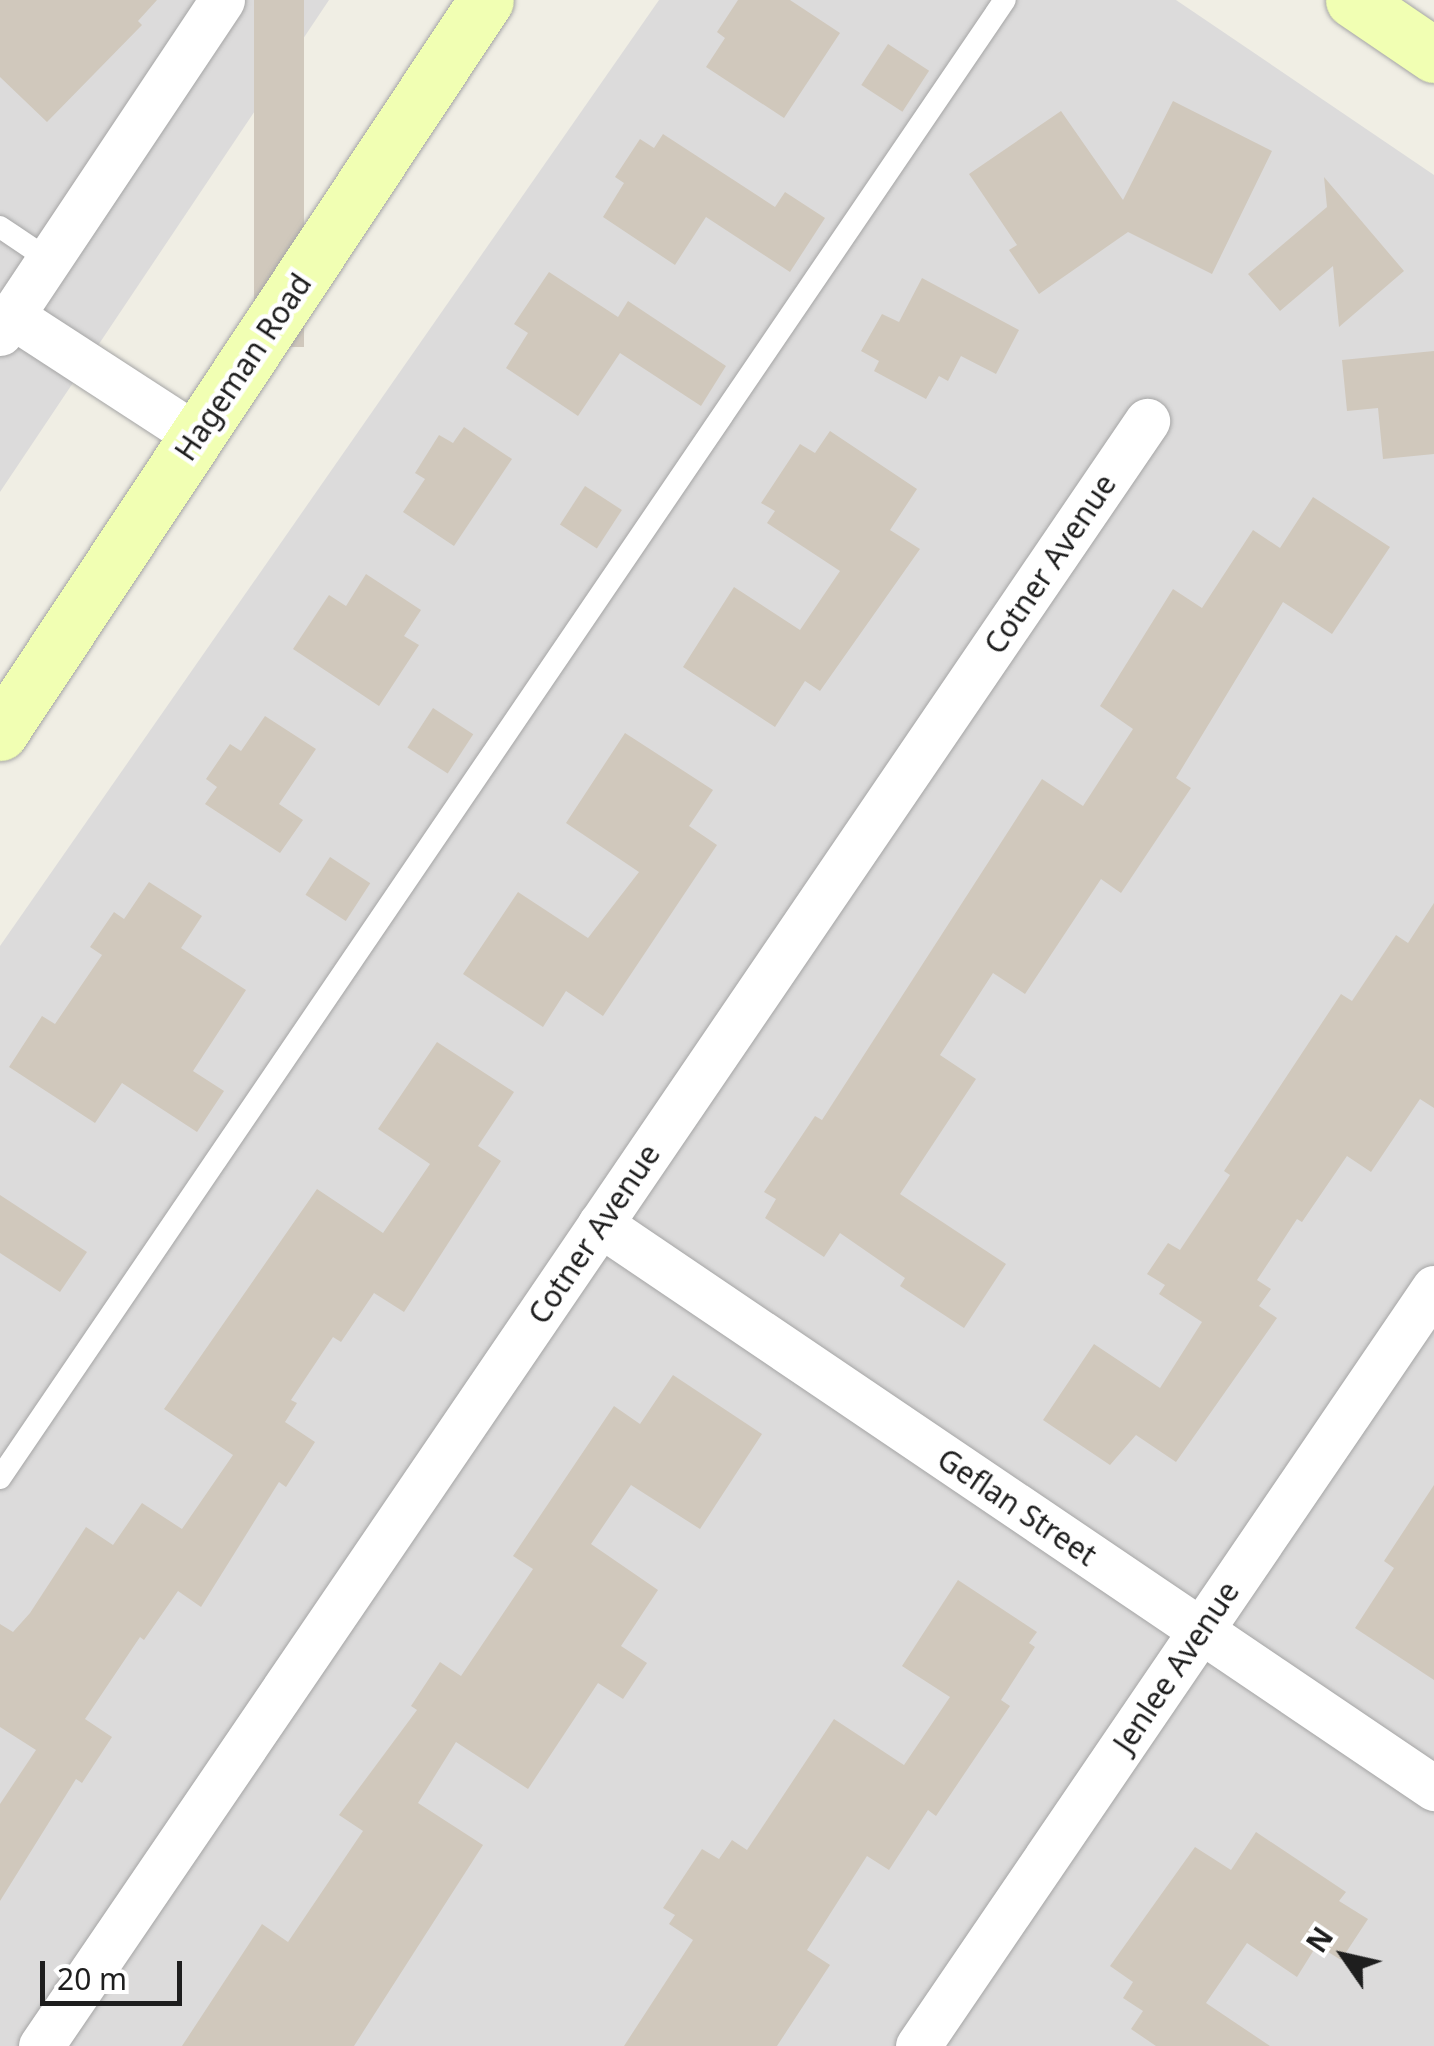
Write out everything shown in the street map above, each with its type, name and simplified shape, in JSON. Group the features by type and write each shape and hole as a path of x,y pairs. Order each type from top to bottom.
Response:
{"main road":[{"name":"Hageman Road","path":"0,733 486,0"},
{"path":"1353,0 1434,55"}],"street":[{"path":"197,436 6,325 222,0"},
{"name":"Cotner Avenue","path":"42,2046 1147,421"},
{"name":"Geflan Street","path":"600,1224 1434,1788"},
{"name":"Jenlee Avenue","path":"918,2046 1434,1288"}],"lane":[{"path":"0,1478 1005,0"},
{"path":"0,227 48,260"}],"shaded area":[{"path":"0,0 329,0 0,492"},
{"path":"659,0 1176,0 1434,175 1434,2046 0,2046 0,946"}],"building":[{"path":"0,0 157,0 138,21 142,25 47,122 0,77"},
{"path":"254,0 304,0 304,347 254,347"},
{"path":"738,0 790,0 840,33 784,118 706,67 725,38 717,32"},
{"path":"888,44 929,71 902,112 861,85"},
{"path":"1173,101 1272,151 1212,274 1128,232 1039,294 1009,250 1017,245 969,174 1061,111 1123,200"},
{"path":"663,134 775,207 785,192 825,218 790,272 706,217 675,265 603,217 624,183 615,177 640,139 654,148"},
{"path":"1324,177 1404,271 1339,327 1333,266 1280,311 1248,274 1327,207"},
{"path":"549,272 618,317 628,301 726,366 701,406 620,353 578,416 506,368 528,333 514,324"},
{"path":"922,278 1019,330 996,374 961,356 948,381 939,376 926,399 874,371 879,361 861,351 882,314 899,322"},
{"path":"1434,351 1434,454 1383,459 1378,408 1347,411 1342,360"},
{"path":"464,427 512,459 454,546 403,512 425,479 415,473 439,435 453,443"},
{"path":"830,431 917,489 890,530 920,549 820,691 805,681 775,727 683,667 734,587 800,630 840,571 767,523 775,511 761,503 800,444 815,453"},
{"path":"585,486 622,510 597,549 560,525"},
{"path":"1313,497 1390,547 1332,634 1283,602 1176,778 1191,788 1121,893 1101,879 1025,994 993,973 940,1055 976,1079 900,1194 1006,1264 964,1328 900,1286 905,1278 840,1233 824,1257 765,1218 776,1199 764,1192 815,1116 822,1120 1042,779 1083,806 1133,729 1100,706 1173,589 1202,608 1253,530 1280,548"},
{"path":"366,574 421,610 404,636 419,645 379,706 293,649 329,595 346,606"},
{"path":"433,708 473,734 448,774 407,747"},
{"path":"265,716 316,749 279,804 303,820 280,853 205,804 217,787 206,779 230,744 241,751"},
{"path":"625,733 713,790 689,826 717,845 603,1016 566,991 543,1027 463,974 518,892 588,938 639,872 566,823"},
{"path":"330,857 370,883 346,921 305,895"},
{"path":"149,882 202,916 181,948 246,990 193,1071 224,1091 197,1132 122,1083 95,1123 9,1067 42,1016 55,1024 102,955 90,947 114,912 124,919"},
{"path":"1434,903 1434,1108 1420,1099 1371,1172 1347,1156 1302,1222 1297,1219 1257,1280 1271,1289 1259,1306 1277,1318 1176,1462 1136,1435 1110,1465 1043,1420 1094,1344 1160,1388 1202,1322 1159,1294 1165,1285 1147,1274 1168,1243 1180,1250 1230,1175 1224,1171 1341,994 1352,1001 1396,935 1408,943"},
{"path":"437,1042 514,1092 478,1146 501,1161 404,1312 374,1293 341,1342 333,1337 291,1400 297,1403 285,1422 315,1442 286,1487 279,1482 201,1607 178,1591 144,1640 140,1637 85,1719 112,1737 82,1783 76,1779 0,1901 0,1804 36,1750 0,1727 0,1624 13,1632 30,1613 86,1527 113,1545 142,1503 182,1529 233,1455 164,1409 317,1189 383,1233 430,1164 378,1129"},
{"path":"0,1195 87,1252 60,1292 0,1253"},
{"path":"673,1375 762,1434 700,1529 631,1485 591,1544 658,1590 621,1646 647,1663 623,1699 598,1683 528,1789 456,1742 418,1803 483,1845 354,2046 182,2046 262,1924 288,1942 363,1831 339,1815 417,1710 411,1706 440,1662 461,1676 533,1569 513,1556 614,1406 640,1424"},
{"path":"1434,1485 1434,1680 1355,1628 1394,1568 1384,1561"},
{"path":"958,1580 1037,1632 1029,1643 1035,1647 1001,1700 1010,1706 936,1816 928,1810 889,1870 867,1856 807,1950 830,1965 777,2046 624,2046 693,1940 669,1924 675,1915 663,1908 702,1849 719,1859 732,1840 747,1850 834,1719 904,1765 950,1697 902,1666"},
{"path":"1256,1832 1346,1892 1339,1901 1368,1919 1341,1960 1317,1945 1297,1977 1247,1943 1206,2003 1270,2046 1156,2046 1131,2029 1143,2011 1123,1998 1133,1982 1110,1966 1195,1847 1231,1870"}]}
